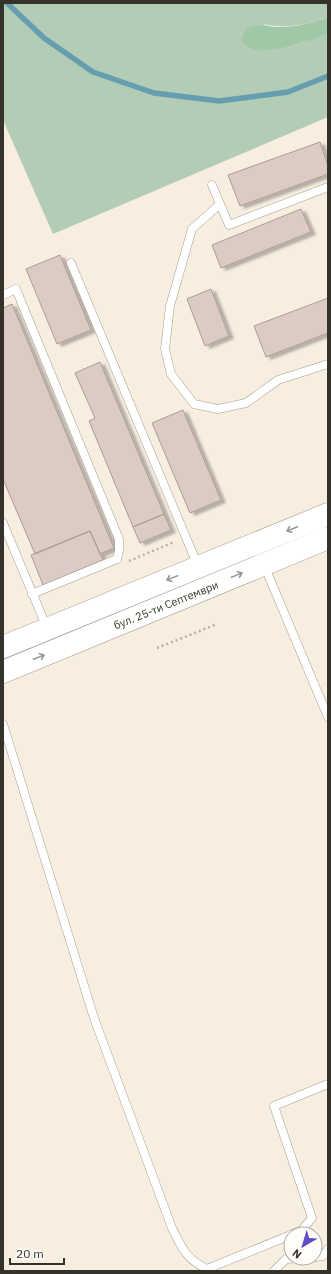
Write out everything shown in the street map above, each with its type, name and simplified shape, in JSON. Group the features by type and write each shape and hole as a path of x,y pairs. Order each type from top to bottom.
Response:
{"main road":[{"name":"бул. 25-ти Септември","path":"3,647 328,514"},
{"name":"бул. 25-ти Септември","path":"3,672 328,538"}],"lane":[{"path":"212,185 219,205 229,225 328,187"},
{"path":"219,205 192,229 172,299 165,349 171,374 194,404 218,409 246,403 278,380 328,364"},
{"path":"71,263 199,567"},
{"path":"3,295 16,289 119,539 117,559 32,594"},
{"path":"3,523 48,629"},
{"path":"264,564 328,717"},
{"path":"3,724 94,1018 172,1228 184,1252 194,1263 207,1269 283,1238"},
{"path":"305,1226 312,1218 274,1106 328,1084"},
{"path":"274,1271 283,1262"}],"path":[{"path":"142,556 173,542"},
{"path":"157,648 217,624"}],"green space":[{"path":"3,3 328,3 328,17 320,20 288,26 263,24 295,45 328,34 328,117 53,234 3,120"},
{"path":"328,17 328,34 289,46 277,49 257,50 249,47 241,39 246,29 251,27 262,25 279,27 292,26 310,23"}],"building":[{"path":"320,142 328,166 328,174 240,206 228,175"},
{"path":"301,209 311,232 221,268 212,245"},
{"path":"60,255 91,330 57,344 26,269"},
{"path":"211,289 229,336 205,346 187,299"},
{"path":"328,298 328,333 266,357 254,326"},
{"path":"12,304 114,548 100,554 90,531 35,554 3,479 3,308"},
{"path":"100,362 164,514 133,527 89,421 95,418 75,373"},
{"path":"183,410 221,500 190,513 152,423"},
{"path":"164,514 171,530 140,543 133,527"},
{"path":"90,531 103,560 43,585 31,555"}],"waterway":[{"path":"7,3 44,38 93,72 154,93 219,101 288,92 328,76"}]}
